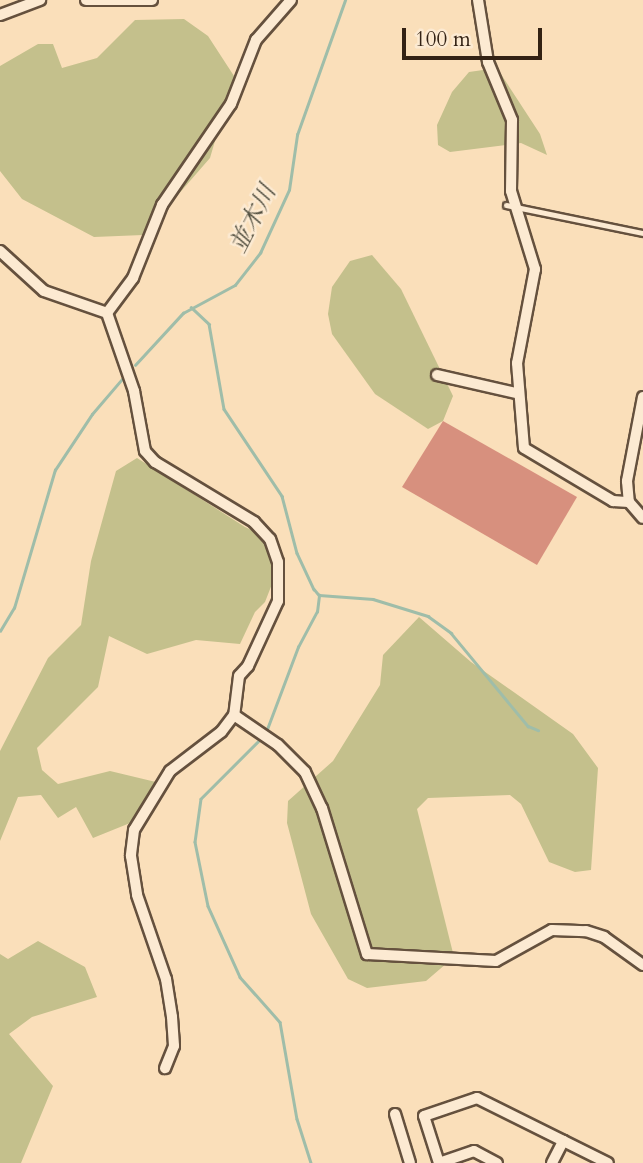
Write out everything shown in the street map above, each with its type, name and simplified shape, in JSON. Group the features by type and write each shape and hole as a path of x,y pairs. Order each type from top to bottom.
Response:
{"street":[{"path":"86,0 152,0"},
{"path":"107,313 133,278 162,205 231,104 257,40 291,0"},
{"path":"478,0 488,62 512,120 510,206 528,234 535,269 517,363 516,393 524,448 613,501 629,502"},
{"path":"0,15 35,1"},
{"path":"0,251 44,291 107,313"},
{"path":"107,313 134,391 139,441 145,451 155,462 254,522 270,539 278,562 278,601 248,666 239,676 234,715 221,732 160,783 132,837 137,895 166,979 172,1017 174,1046 165,1068"},
{"path":"437,375 516,393"},
{"path":"643,397 628,468 629,502 643,518"},
{"path":"234,715 278,745 305,772 322,808 366,954 496,961 552,930 586,931 604,937 643,965"},
{"path":"498,1163 474,1151 439,1163 424,1116 477,1098 607,1163"},
{"path":"395,1114 410,1163"},
{"path":"552,1163 563,1140"}],"lane":[{"path":"510,206 643,233"}],"shaded area":[{"path":"184,19 208,36 234,76 210,158 143,235 94,237 22,199 0,171 0,66 38,44 53,44 62,68 97,58 135,20"},
{"path":"497,68 540,134 547,155 521,143 450,152 438,145 437,125 452,92 469,72"},
{"path":"372,255 401,289 453,396 443,421 428,429 375,394 332,334 328,314 332,287 350,261"},
{"path":"137,458 245,527 278,542 281,561 265,602 255,612 240,644 196,640 147,654 109,636 98,687 37,748 42,770 58,784 110,771 160,783 140,819 93,838 76,807 58,818 41,795 18,797 0,841 0,751 48,658 81,625 91,561 116,471"},
{"path":"419,617 471,662 573,734 598,768 591,870 575,872 549,862 521,804 510,795 428,798 417,809 454,957 426,981 367,988 348,979 311,914 287,823 288,801 333,761 380,685 383,655"},
{"path":"38,941 85,967 97,997 32,1017 9,1034 53,1086 21,1163 0,1163 0,954 8,959"}],"building":[{"path":"443,421 577,497 537,565 402,487"}],"waterway":[{"name":"並木川","path":"135,365 183,313 235,285 260,253 289,190 297,135 345,0"},
{"path":"191,307 209,324 224,409 282,496 297,553 314,589 319,595 373,599 428,616 451,633 528,726 538,730"},
{"name":"並木川","path":"0,631 14,608 55,470 92,414 122,379"},
{"path":"266,732 298,647 317,612 319,595"},
{"path":"262,738 201,799 195,842 208,906 240,977 280,1022 297,1119 311,1163"}]}
